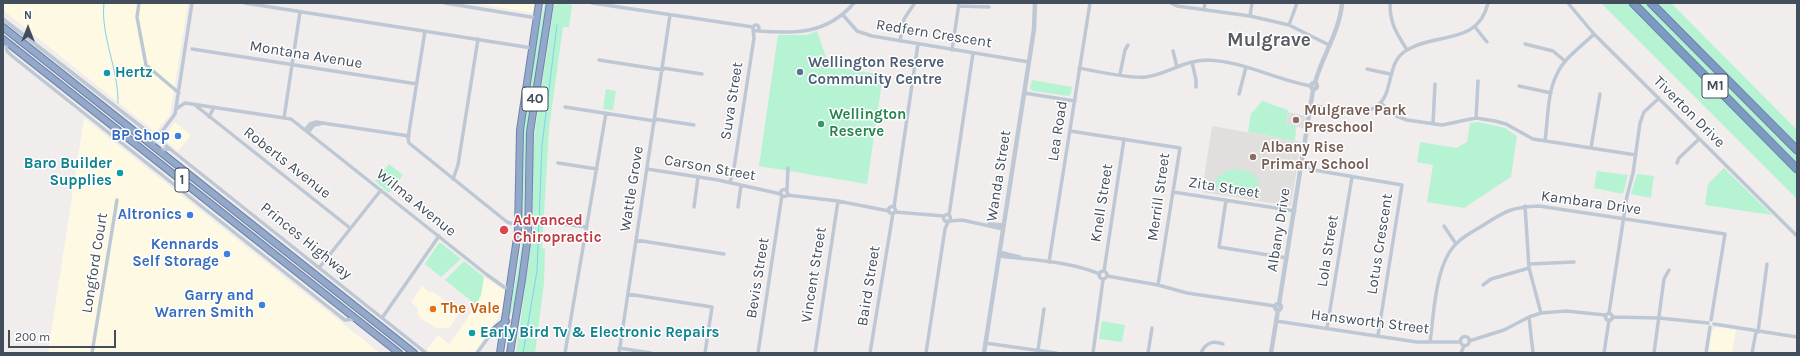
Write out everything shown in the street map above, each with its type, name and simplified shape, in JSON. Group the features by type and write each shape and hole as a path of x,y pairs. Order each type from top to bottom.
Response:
{"highway":[{"name":"40","path":"500,353 519,226 519,144 539,3"},
{"name":"40","path":"510,353 524,268 528,227 530,132 550,3"},
{"name":"M1","path":"1633,3 1797,168"},
{"name":"M1","path":"1651,3 1797,150"},
{"name":"Princes Highway","path":"3,27 414,353"},
{"name":"Princes Highway","path":"4,40 399,353"},
{"path":"153,157 158,150"},
{"path":"490,335 506,321"},
{"path":"370,330 376,323"}],"street":[{"path":"139,3 137,17 146,66 179,93"},
{"path":"152,145 174,118 192,3"},
{"path":"245,3 532,48"},
{"path":"445,3 537,18"},
{"path":"592,3 746,26 756,29 784,32 806,31 826,25 843,15 852,4"},
{"path":"622,8 623,3"},
{"name":"Wanda Street","path":"984,353 1035,23 1036,3"},
{"name":"Lea Road","path":"1049,262 1090,3"},
{"path":"1170,3 1250,16 1289,25 1329,45"},
{"path":"1204,9 1205,3"},
{"path":"1250,16 1252,3"},
{"path":"1289,25 1297,3"},
{"name":"Albany Drive","path":"1271,353 1277,306 1287,258 1302,168 1313,86 1340,20 1342,3"},
{"path":"1390,3 1390,17 1393,29 1406,50"},
{"path":"1311,105 1364,112 1381,103 1388,91 1390,74 1396,61 1406,50 1459,34 1475,27 1483,18 1488,3"},
{"name":"Tiverton Drive","path":"1568,3 1594,34 1797,236"},
{"path":"900,41 904,19 914,4"},
{"path":"952,50 960,4 989,6"},
{"path":"284,118 300,12"},
{"name":"Wattle Grove","path":"619,353 671,15"},
{"name":"Redfern Crescent","path":"843,15 852,26 862,34 1029,62"},
{"path":"3,19 152,135"},
{"path":"1475,27 1487,42"},
{"name":"Suva Street","path":"732,183 756,29"},
{"path":"425,31 408,137 412,146 507,222 528,227"},
{"path":"1545,141 1556,75 1565,61 1594,34"},
{"name":"Princes Highway","path":"4,40 7,51 12,56 344,320 357,319"},
{"path":"455,180 478,40"},
{"name":"Baird Street","path":"870,353 918,44"},
{"path":"1525,44 1553,51 1565,61"},
{"path":"1120,74 1125,50 1128,45"},
{"name":"Montana Avenue","path":"192,49 417,84"},
{"path":"1173,51 1177,66"},
{"path":"926,353 973,53"},
{"path":"599,60 702,74"},
{"path":"1079,68 1143,78 1160,74 1177,66 1208,60 1246,67 1287,81 1313,86"},
{"path":"1192,62 1196,87"},
{"path":"1239,94 1246,67"},
{"path":"1367,70 1390,74"},
{"path":"1476,118 1478,80"},
{"path":"1433,124 1435,84"},
{"path":"1519,86 1552,94"},
{"path":"1024,93 1075,101"},
{"path":"96,100 101,94"},
{"path":"1590,148 1600,94"},
{"path":"1604,353 1608,320 1606,319 1636,155 1640,123 1644,112 1659,98"},
{"path":"176,109 183,103 192,104"},
{"path":"1381,103 1396,116 1433,124 1452,123 1476,118 1506,124 1533,140 1636,155"},
{"name":"Wilma Avenue","path":"192,104 284,118 293,121 496,282 504,287 510,288"},
{"name":"Roberts Avenue","path":"192,104 350,228"},
{"path":"209,117 214,107"},
{"path":"565,107 694,125"},
{"path":"89,117 94,110"},
{"path":"565,353 606,113"},
{"path":"306,131 314,125 323,124 408,137"},
{"path":"143,128 144,139"},
{"name":"Merrill Street","path":"1070,131 1180,148 1158,285"},
{"path":"1677,163 1679,158 1699,139"},
{"name":"Knell Street","path":"1102,272 1124,140"},
{"name":"Princes Highway","path":"162,143 426,353"},
{"path":"158,150 170,149"},
{"path":"148,163 153,157"},
{"path":"558,163 597,169"},
{"name":"Bevis Street","path":"758,353 788,168"},
{"name":"Lotus Crescent","path":"1302,168 1402,185 1378,336"},
{"name":"Carson Street","path":"647,169 784,193 1003,227"},
{"path":"694,207 698,177"},
{"name":"Lola Street","path":"1328,328 1352,177"},
{"path":"738,207 741,185"},
{"path":"319,268 381,190"},
{"name":"Zita Street","path":"1173,192 1295,211"},
{"name":"Longford Court","path":"92,353 117,200"},
{"path":"1226,200 1219,247 1287,258"},
{"name":"Vincent Street","path":"814,353 838,201"},
{"path":"1525,206 1529,266 1541,313"},
{"name":"Kambara Drive","path":"1430,342 1441,272 1447,257 1456,244 1501,213 1513,208 1525,206 1539,206 1725,234 1713,322"},
{"path":"212,214 216,208"},
{"path":"564,224 586,227"},
{"path":"1444,226 1456,244"},
{"path":"382,318 439,236"},
{"path":"636,240 724,254"},
{"path":"999,254 1088,268 1102,272 1107,276 1158,285 1186,293 1277,306"},
{"name":"Princes Highway","path":"271,262 276,256"},
{"path":"1483,285 1491,279 1529,266 1574,262"},
{"path":"1752,353 1757,332 1767,264"},
{"path":"1654,353 1664,279 1669,270"},
{"path":"1093,353 1103,280 1102,272"},
{"path":"1103,280 1107,276"},
{"path":"300,284 305,278"},
{"path":"628,294 712,307 705,353"},
{"path":"1038,350 1044,310"},
{"path":"1461,353 1464,346 1468,345 1469,340 1504,330 1529,317 1541,313 1566,311 1607,314 1612,317 1659,318 1708,323 1713,322 1757,332 1797,337"},
{"path":"1529,317 1533,353"},
{"path":"1608,320 1612,317"},
{"name":"Hansworth Street","path":"1276,322 1430,342 1460,342 1464,337 1469,340"},
{"path":"1706,353 1710,327 1713,322"},
{"path":"1708,323 1710,327"},
{"path":"1148,353 1152,328"},
{"path":"477,353 490,335 496,330 503,334 513,333"},
{"path":"1201,353 1207,344 1215,341 1223,344"},
{"path":"985,342 1056,353"},
{"path":"1460,342 1464,346"},
{"path":"619,348 651,353"}],"shaded area":[{"path":"3,3 188,3 170,115 155,132 3,10"},
{"path":"471,3 535,3 533,13"},
{"name":"Mulgrave Park Preschool","path":"1288,112 1306,116 1305,129 1286,124"},
{"path":"84,118 380,353 48,353"},
{"path":"175,122 191,135 178,151 164,139"},
{"name":"Albany Rise Primary School","path":"1212,126 1301,142 1291,206 1202,192"},
{"path":"484,277 507,292 505,308 497,320 474,353 432,353 427,349 438,335 449,344 473,310 481,295"},
{"path":"422,286 430,293 432,291 450,304 448,307 458,315 449,328 436,328 420,318 417,310 418,308 411,302"},
{"path":"1716,327 1736,330 1732,353 1709,351 1712,331"}],"green space":[{"path":"545,3 547,3 527,140 522,223 522,132 535,46"},
{"path":"560,3 572,5 569,27 563,27 549,129 542,248 545,249 544,283 535,353 516,353 533,231 533,160 535,130 554,6"},
{"path":"1601,3 1671,3 1797,130 1797,199"},
{"name":"Wellington Reserve","path":"817,31 829,66 883,75 867,184 759,166 778,35 807,35"},
{"path":"1032,80 1072,87 1071,94 1068,96 1033,91 1030,88"},
{"path":"606,89 616,91 613,110 603,109"},
{"path":"1262,101 1288,110 1286,124 1296,126 1295,141 1248,132 1251,114"},
{"path":"1478,122 1505,128 1517,136 1511,177 1464,208 1427,202 1433,165 1417,162 1420,142 1456,148 1467,142 1470,123"},
{"path":"389,164 403,175 389,193 375,181"},
{"path":"1724,168 1772,215 1705,205 1708,184"},
{"path":"1238,169 1250,172 1256,176 1259,185 1254,195 1236,196 1218,190 1215,184 1219,175 1230,170"},
{"path":"1597,171 1628,175 1623,194 1594,188"},
{"path":"1637,174 1654,176 1651,198 1631,194"},
{"path":"524,232 524,252 521,276 509,318"},
{"path":"439,243 461,259 441,277 425,264"},
{"path":"464,261 484,277 481,295 476,305 445,280"},
{"path":"1102,321 1125,325 1122,342 1099,339"}],"waterway":[{"path":"104,3 103,15 116,78 118,103"},
{"path":"523,353 537,271 542,145 557,25"}],"place":[{"name":"Wellington Reserve Community Centre","path":"800,72"},
{"name":"Hertz","path":"107,73"},
{"name":"Mulgrave Park Preschool","path":"1296,120"},
{"name":"Wellington Reserve","path":"821,124"},
{"name":"BP Shop","path":"178,136"},
{"name":"Albany Rise Primary School","path":"1253,157"},
{"name":"Baro Builder Supplies","path":"120,173"},
{"name":"Altronics","path":"190,215"},
{"name":"Advanced Chiropractic","path":"504,230"},
{"name":"Kennards Self Storage","path":"227,254"},
{"name":"Garry and Warren Smith","path":"262,305"},
{"name":"The Vale","path":"433,309"},
{"name":"Early Bird Tv & Electronic Repairs","path":"472,333"}],"district":[{"name":"Mulgrave","path":"1269,41"}]}
